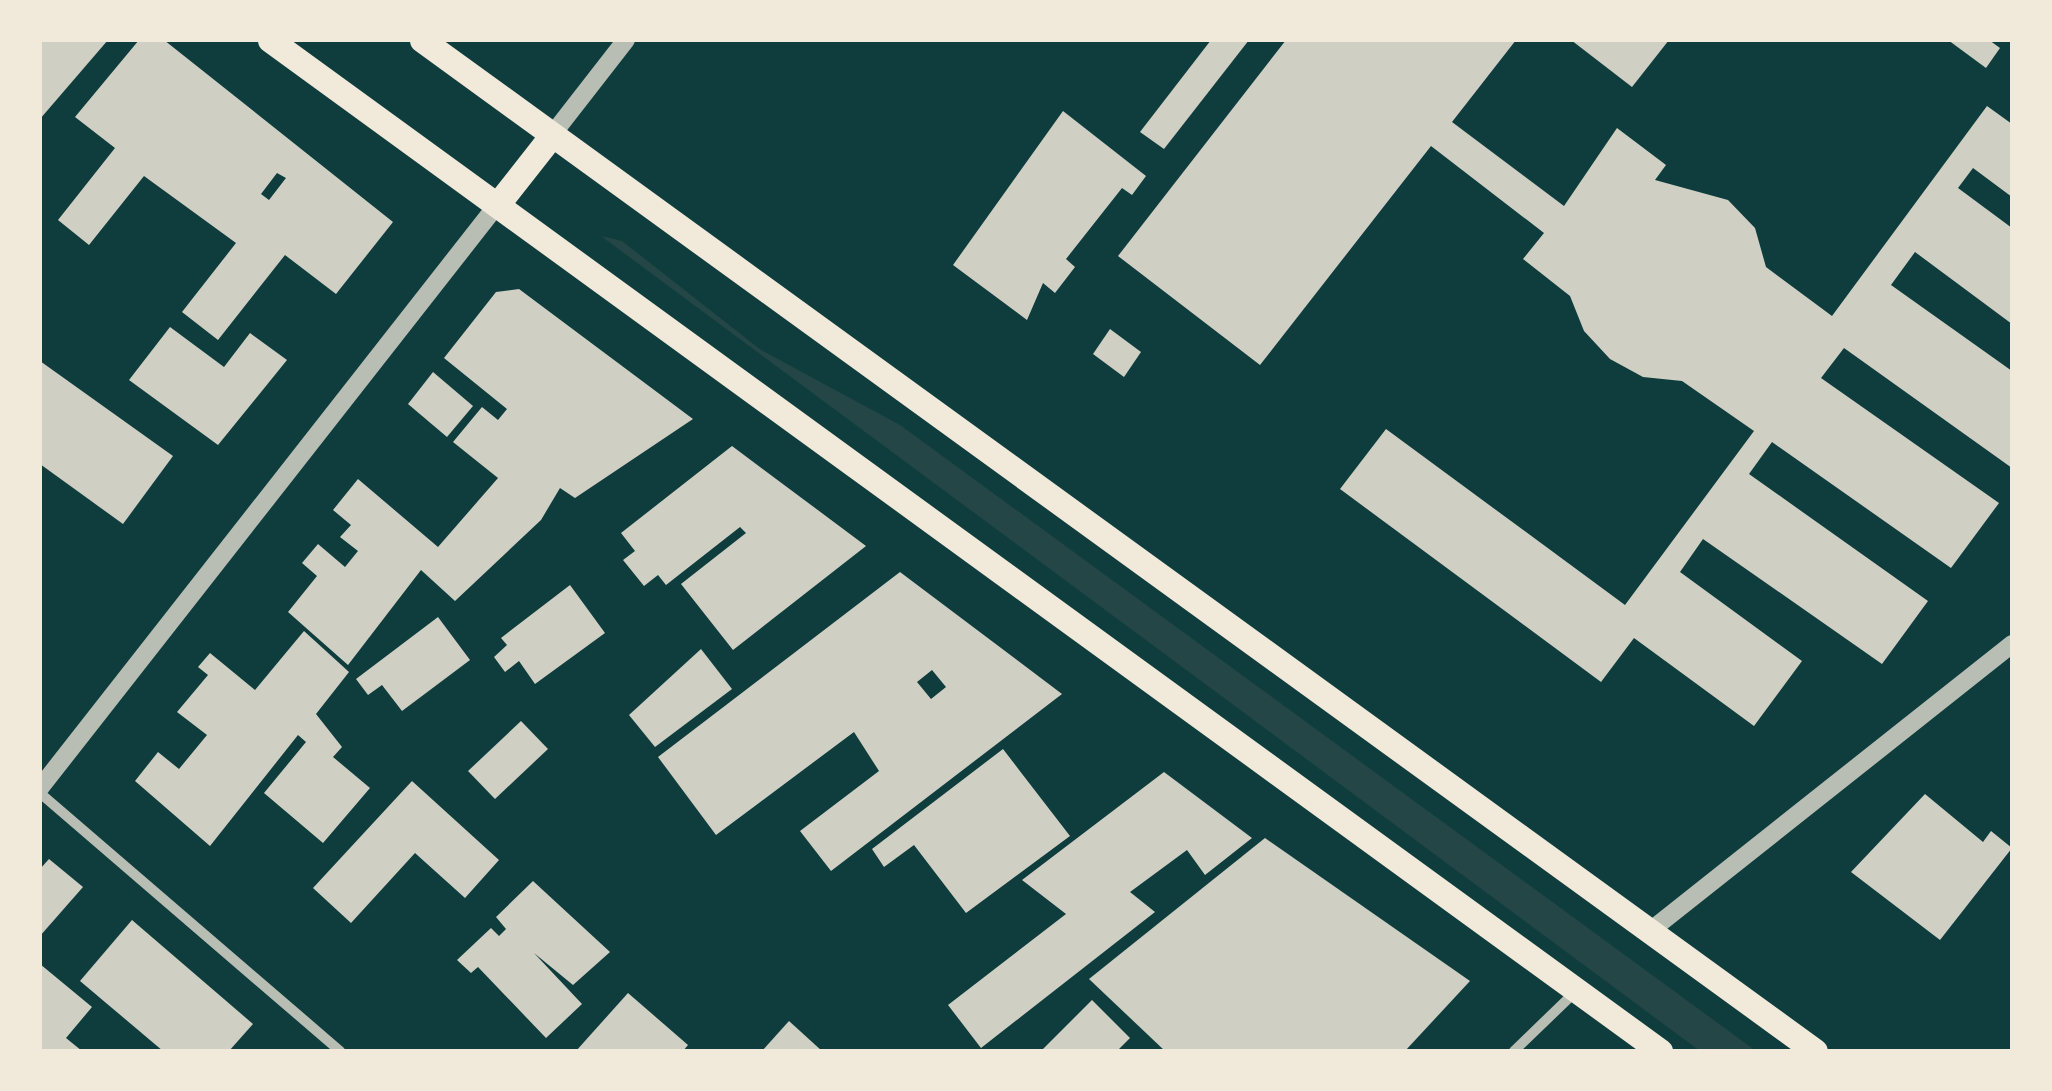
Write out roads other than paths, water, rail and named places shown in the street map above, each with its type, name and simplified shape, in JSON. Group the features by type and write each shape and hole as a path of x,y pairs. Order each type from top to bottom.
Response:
{"main road":[{"path":"270,40 1660,1051"},
{"path":"422,40 1815,1051"},
{"path":"497,205 552,135"}],"street":[{"path":"552,135 626,40"},
{"path":"340,1051 40,790 497,205"},
{"path":"1650,931 2012,644"},
{"path":"1514,1051 1577,990"}]}
